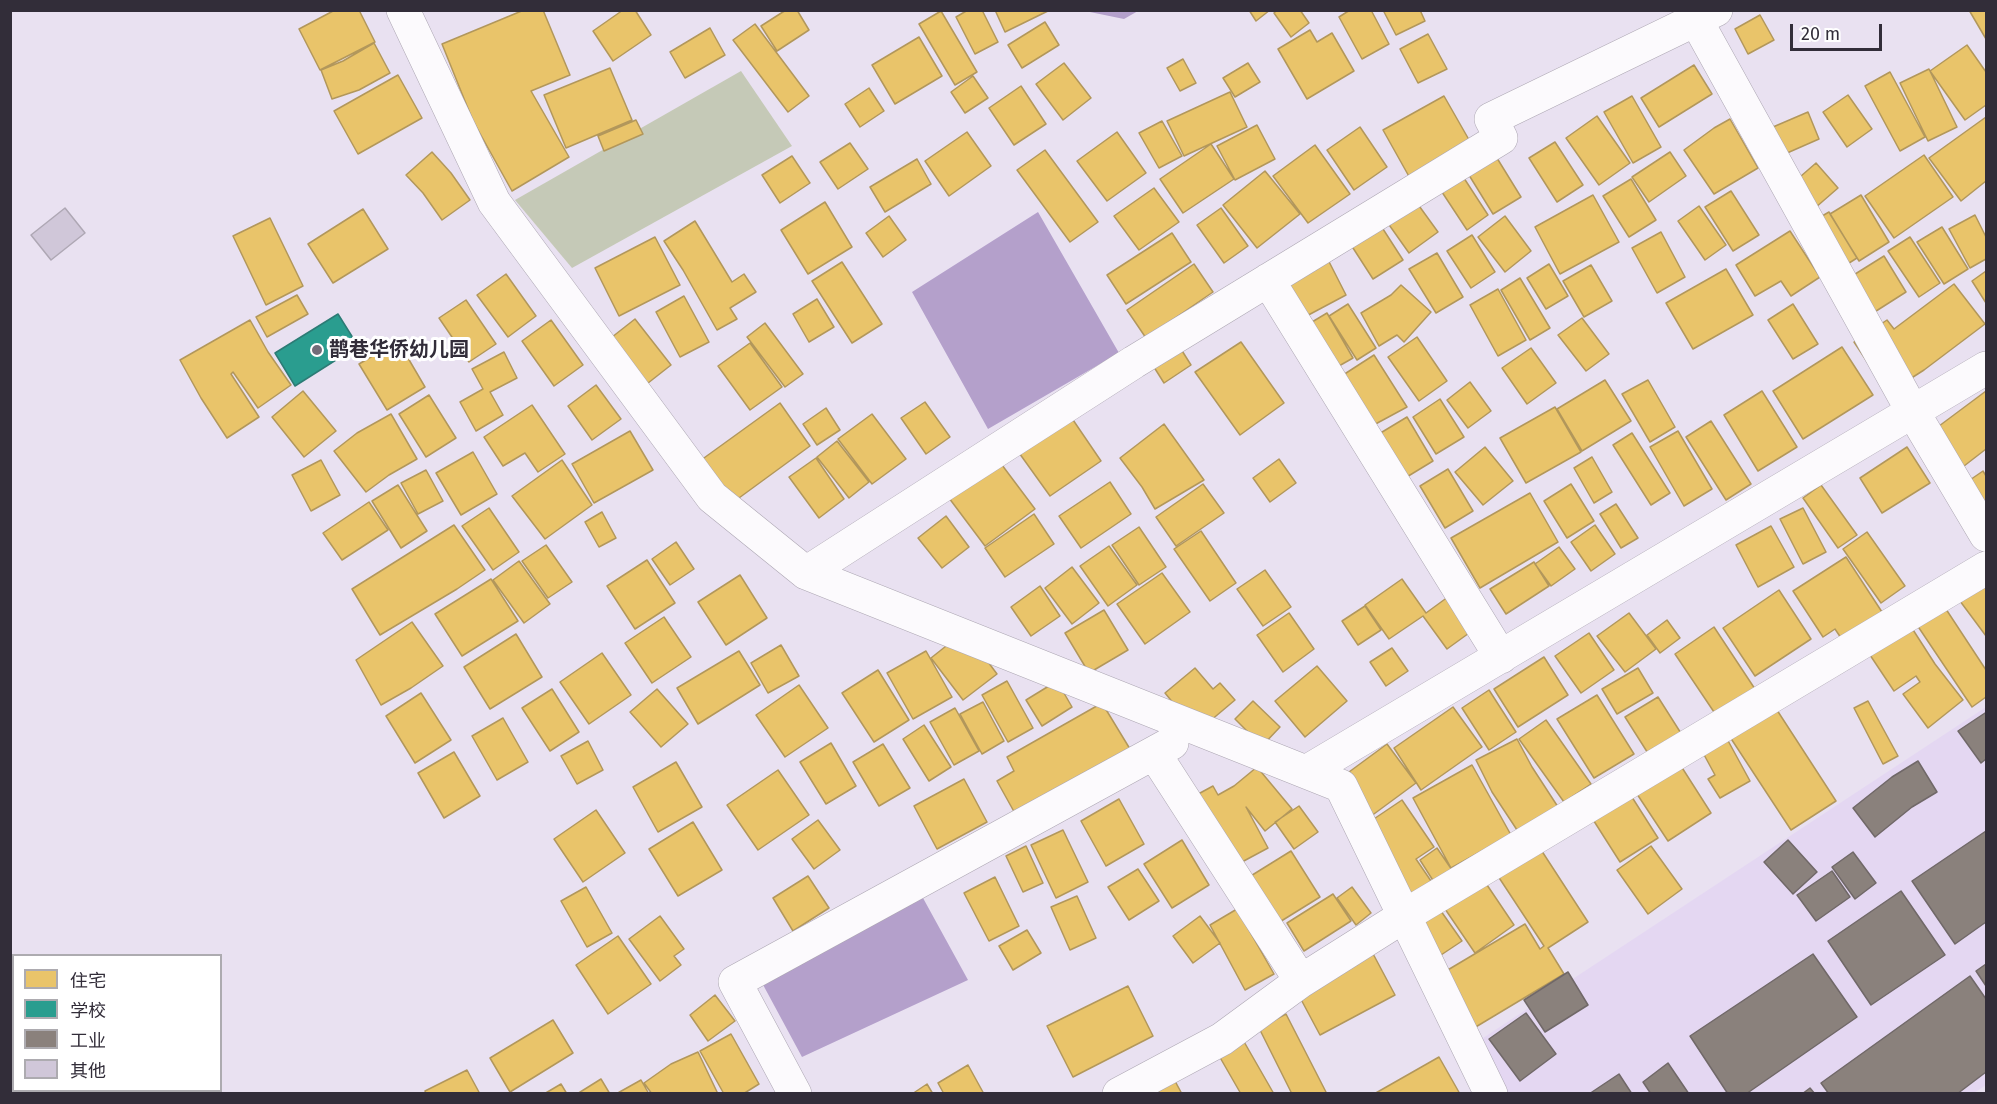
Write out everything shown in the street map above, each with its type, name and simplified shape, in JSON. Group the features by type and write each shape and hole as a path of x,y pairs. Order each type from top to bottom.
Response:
{"street":[{"path":"403,10 494,202 712,497 806,573 1341,786 1491,1094"},
{"path":"806,573 1134,362 1501,138 1491,119 1708,14 1913,412 1986,535"},
{"path":"1269,280 1501,657"},
{"path":"1306,772 1986,368"},
{"path":"1119,1094 1222,1040 1300,981 1404,916 1986,568"},
{"path":"795,1094 735,982 1197,729"},
{"path":"1154,753 1300,981"}],"shaded area":[{"path":"1138,10 1124,19 1085,11"},
{"path":"1038,212 1119,353 988,429 912,292"},
{"path":"1986,707 1986,1085 1974,1093 1506,1093 1480,1040"},
{"path":"923,898 968,980 802,1057 761,981"}],"green space":[{"path":"741,71 792,146 572,268 515,200"}],"building: 住宅":[{"path":"335,10 359,10 375,42 320,70 299,29"},
{"path":"524,10 543,10 570,75 531,91 569,157 512,191 473,121 442,44"},
{"path":"623,10 635,10 651,35 613,61 593,31"},
{"path":"786,10 797,10 809,30 777,51 761,26"},
{"path":"968,10 982,10 998,42 975,54 956,17"},
{"path":"995,10 1050,10 1005,32"},
{"path":"1249,10 1270,10 1256,21"},
{"path":"1277,10 1300,10 1309,23 1291,37 1274,13"},
{"path":"1350,10 1371,10 1389,44 1362,59 1339,17"},
{"path":"1383,10 1420,10 1425,21 1396,35"},
{"path":"1969,10 1986,10 1986,39"},
{"path":"941,11 977,72 955,85 919,24"},
{"path":"1760,15 1774,40 1748,54 1735,29"},
{"path":"1045,22 1059,45 1022,68 1008,45"},
{"path":"755,24 809,96 788,112 733,40"},
{"path":"710,28 725,55 685,78 670,52"},
{"path":"1310,30 1317,42 1332,33 1354,71 1307,99 1278,49"},
{"path":"1428,34 1447,69 1418,83 1400,49"},
{"path":"919,37 942,76 895,104 872,65"},
{"path":"374,43 390,73 359,90 332,99 321,70 343,61"},
{"path":"1967,45 1986,72 1986,105 1965,120 1930,71"},
{"path":"1183,59 1196,83 1180,91 1167,68"},
{"path":"1064,63 1091,98 1063,120 1036,84"},
{"path":"1248,63 1260,82 1235,97 1223,78"},
{"path":"1694,65 1712,94 1659,127 1641,98"},
{"path":"610,68 632,120 566,148 544,95"},
{"path":"1929,69 1957,127 1928,141 1900,83"},
{"path":"1890,72 1925,137 1900,151 1865,86"},
{"path":"398,75 422,118 358,154 334,111"},
{"path":"973,76 988,98 965,113 951,92"},
{"path":"1021,86 1046,124 1014,145 989,108"},
{"path":"869,88 884,111 860,127 845,104"},
{"path":"1230,92 1247,127 1184,156 1167,121"},
{"path":"1848,95 1872,129 1847,147 1823,112"},
{"path":"1444,96 1472,145 1411,180 1383,130"},
{"path":"1632,96 1661,147 1633,163 1604,112"},
{"path":"1808,112 1819,139 1778,157 1766,130"},
{"path":"1597,116 1630,163 1599,185 1566,138"},
{"path":"1986,117 1986,181 1961,201 1929,158"},
{"path":"1730,119 1758,168 1714,194 1684,150"},
{"path":"636,120 643,134 604,151 598,136"},
{"path":"1162,121 1182,156 1159,168 1139,133"},
{"path":"1257,125 1275,159 1235,180 1217,146"},
{"path":"1360,127 1387,167 1354,190 1327,150"},
{"path":"967,132 991,166 949,196 925,161"},
{"path":"1117,132 1146,173 1107,201 1077,161"},
{"path":"1555,142 1583,185 1557,202 1529,158"},
{"path":"850,143 868,169 838,189 820,162"},
{"path":"1211,144 1234,179 1183,213 1160,179"},
{"path":"1315,145 1350,194 1308,223 1273,176"},
{"path":"1045,150 1098,222 1070,242 1017,170"},
{"path":"1492,150 1521,197 1493,214 1464,167"},
{"path":"432,152 451,173 470,200 442,220 423,193 406,175"},
{"path":"1670,152 1686,176 1649,202 1632,177"},
{"path":"1924,155 1953,197 1894,238 1865,196"},
{"path":"792,156 810,183 780,203 762,175"},
{"path":"917,159 931,184 885,212 870,187"},
{"path":"1816,163 1838,188 1815,208 1793,183"},
{"path":"1265,171 1300,214 1257,248 1223,205"},
{"path":"1460,172 1488,215 1467,230 1438,186"},
{"path":"1631,179 1656,220 1629,237 1603,196"},
{"path":"1154,188 1179,222 1139,250 1114,216"},
{"path":"1731,191 1759,235 1733,251 1705,207"},
{"path":"1409,192 1438,232 1409,253 1380,212"},
{"path":"1593,195 1619,242 1560,274 1535,227"},
{"path":"1861,195 1889,242 1859,261 1830,214"},
{"path":"825,202 852,247 808,274 781,230"},
{"path":"1699,206 1726,245 1705,260 1678,221"},
{"path":"1221,208 1248,246 1224,263 1197,225"},
{"path":"363,209 388,249 333,283 308,244"},
{"path":"1829,212 1857,258 1827,277 1798,230"},
{"path":"1374,215 1403,260 1373,279 1344,234"},
{"path":"1975,215 1986,237 1986,259 1970,268 1949,229"},
{"path":"889,216 906,240 883,257 866,233"},
{"path":"1505,216 1531,251 1505,272 1478,237"},
{"path":"270,218 303,286 266,305 233,236"},
{"path":"695,221 732,282 744,274 756,292 730,308 737,319 717,330 664,241"},
{"path":"1942,227 1968,269 1944,284 1917,242"},
{"path":"1790,231 1820,277 1791,296 1781,281 1755,296 1736,265"},
{"path":"1661,232 1685,277 1657,293 1632,248"},
{"path":"1172,233 1191,262 1126,304 1107,275"},
{"path":"1472,235 1495,272 1471,288 1447,251"},
{"path":"655,237 680,285 619,316 595,268"},
{"path":"1910,237 1940,283 1919,297 1888,251"},
{"path":"1320,244 1346,295 1284,328 1291,259"},
{"path":"1437,253 1463,297 1436,313 1409,269"},
{"path":"1884,256 1906,292 1851,327 1828,291"},
{"path":"842,262 882,324 852,343 812,281"},
{"path":"1194,264 1213,292 1146,338 1127,310"},
{"path":"1549,264 1568,296 1546,309 1527,278"},
{"path":"1591,265 1612,301 1584,317 1563,281"},
{"path":"1726,269 1753,315 1693,349 1666,303"},
{"path":"1986,271 1986,303 1972,281"},
{"path":"506,274 536,316 508,337 477,295"},
{"path":"1520,278 1550,328 1530,340 1501,290"},
{"path":"1954,284 1985,324 1924,370 1888,393 1854,342 1887,320 1894,329"},
{"path":"1401,285 1431,312 1404,342 1397,335 1379,346 1361,313 1391,295"},
{"path":"1498,289 1526,340 1498,356 1470,305"},
{"path":"297,295 308,314 267,337 256,317"},
{"path":"684,296 709,342 680,357 656,312"},
{"path":"817,299 834,327 809,342 793,314"},
{"path":"466,300 496,344 469,362 439,318"},
{"path":"1348,304 1376,348 1357,360 1329,316"},
{"path":"1793,304 1818,344 1793,359 1768,320"},
{"path":"1327,313 1353,358 1323,375 1297,331"},
{"path":"1582,318 1609,354 1586,371 1558,335"},
{"path":"635,319 671,365 643,387 607,341"},
{"path":"250,320 268,352 291,385 258,408 233,372 231,374 259,417 227,438 180,360"},
{"path":"551,320 583,365 554,386 522,341"},
{"path":"765,323 803,374 785,387 747,337"},
{"path":"1417,337 1447,381 1419,401 1388,357"},
{"path":"1174,338 1191,365 1164,383 1147,356"},
{"path":"398,341 425,387 387,410 359,364"},
{"path":"1241,342 1284,403 1240,435 1195,372"},
{"path":"750,343 782,387 750,410 718,366"},
{"path":"1842,347 1873,395 1803,439 1773,391"},
{"path":"1531,348 1556,383 1527,404 1502,368"},
{"path":"504,352 517,378 490,392 503,415 476,431 460,402 483,389 472,369"},
{"path":"1374,355 1407,407 1357,434 1326,386"},
{"path":"1605,380 1631,421 1582,451 1557,409"},
{"path":"1648,380 1675,427 1650,442 1622,394"},
{"path":"1470,382 1491,411 1468,428 1447,400"},
{"path":"596,385 621,419 592,440 568,406"},
{"path":"303,391 336,431 304,457 272,417"},
{"path":"1762,391 1797,447 1758,471 1724,415"},
{"path":"1986,391 1986,449 1955,473 1927,435"},
{"path":"429,395 456,438 426,457 399,414"},
{"path":"1440,399 1464,437 1436,454 1413,417"},
{"path":"925,402 950,437 926,454 901,418"},
{"path":"780,403 810,446 728,506 697,463"},
{"path":"532,405 565,454 538,472 525,453 503,466 484,437"},
{"path":"1555,407 1581,452 1526,483 1500,438"},
{"path":"826,408 840,430 817,445 803,424"},
{"path":"391,414 417,459 366,492 334,451 357,433"},
{"path":"872,414 906,459 872,484 838,439"},
{"path":"1069,414 1101,461 1050,496 1017,450"},
{"path":"1407,417 1433,461 1387,489 1359,446"},
{"path":"1711,421 1751,484 1726,500 1686,437"},
{"path":"1164,424 1204,480 1155,509 1120,458"},
{"path":"630,431 653,470 594,503 572,464"},
{"path":"1678,431 1712,489 1684,506 1650,447"},
{"path":"1632,433 1670,493 1651,505 1613,445"},
{"path":"837,441 869,482 849,498 817,457"},
{"path":"984,441 1035,509 985,546 934,478"},
{"path":"1485,447 1513,481 1483,505 1455,472"},
{"path":"1907,447 1930,483 1882,513 1860,478"},
{"path":"473,452 497,494 461,515 436,473"},
{"path":"1592,457 1612,492 1594,503 1574,468"},
{"path":"816,458 844,499 819,518 789,477"},
{"path":"1279,459 1296,483 1270,502 1253,478"},
{"path":"321,460 340,495 311,511 292,475"},
{"path":"562,460 592,505 545,539 512,496"},
{"path":"1448,469 1473,511 1445,528 1420,486"},
{"path":"426,470 443,501 418,514 401,483"},
{"path":"1983,471 1986,476 1986,520 1948,495"},
{"path":"1110,482 1131,514 1081,548 1059,516"},
{"path":"1203,484 1224,513 1176,546 1156,517"},
{"path":"1571,484 1594,521 1567,538 1544,501"},
{"path":"398,485 427,531 401,548 372,501"},
{"path":"1821,485 1857,535 1838,548 1803,498"},
{"path":"1530,493 1558,542 1480,588 1451,538"},
{"path":"369,502 388,530 342,560 323,533"},
{"path":"1616,504 1638,538 1621,548 1600,514"},
{"path":"489,508 519,552 493,570 462,526"},
{"path":"1803,508 1826,552 1803,564 1780,519"},
{"path":"602,512 616,538 599,547 585,522"},
{"path":"1034,514 1054,544 1005,577 985,548"},
{"path":"946,516 969,547 942,568 918,538"},
{"path":"454,525 485,570 380,635 352,589"},
{"path":"1595,525 1615,554 1591,571 1571,542"},
{"path":"1771,526 1794,567 1758,587 1736,545"},
{"path":"1139,527 1166,567 1139,585 1112,545"},
{"path":"1201,531 1236,583 1210,601 1174,549"},
{"path":"1867,532 1905,586 1881,603 1843,549"},
{"path":"676,542 694,569 670,585 652,559"},
{"path":"546,545 572,582 548,598 522,561"},
{"path":"1109,546 1137,585 1108,606 1080,566"},
{"path":"1559,547 1575,569 1551,586 1535,564"},
{"path":"1846,557 1882,612 1841,638 1835,629 1823,637 1793,591"},
{"path":"647,560 675,603 635,629 607,586"},
{"path":"519,561 550,604 524,623 493,580"},
{"path":"1534,562 1549,586 1506,614 1490,589"},
{"path":"1072,567 1099,603 1072,624 1045,588"},
{"path":"1265,570 1291,607 1263,626 1237,589"},
{"path":"1162,573 1190,612 1145,644 1117,604"},
{"path":"740,575 767,618 726,645 698,602"},
{"path":"491,579 518,621 462,656 435,614"},
{"path":"1402,579 1426,613 1452,594 1476,628 1447,649 1423,616 1389,639 1365,605"},
{"path":"1986,581 1986,636 1960,601"},
{"path":"1040,586 1060,616 1031,636 1011,607"},
{"path":"1779,590 1811,639 1755,676 1723,628"},
{"path":"1940,600 1986,670 1986,697 1972,707 1913,619"},
{"path":"1365,606 1381,630 1358,645 1342,621"},
{"path":"1104,610 1128,650 1089,673 1065,633"},
{"path":"1289,613 1314,649 1283,672 1257,635"},
{"path":"1629,613 1656,649 1625,672 1597,636"},
{"path":"664,617 691,657 652,683 625,643"},
{"path":"1667,620 1680,638 1660,653 1647,635"},
{"path":"412,622 443,666 381,705 356,660"},
{"path":"1908,622 1935,664 1963,700 1928,728 1903,694 1920,682 1916,676 1894,691 1866,649"},
{"path":"1714,627 1755,689 1716,715 1675,654"},
{"path":"965,631 997,674 963,700 931,658"},
{"path":"1589,633 1614,670 1581,693 1555,656"},
{"path":"516,634 542,677 490,709 464,667"},
{"path":"781,645 799,676 768,693 751,663"},
{"path":"1392,648 1408,671 1386,686 1370,662"},
{"path":"739,651 760,685 698,724 677,688"},
{"path":"926,651 952,697 913,719 887,673"},
{"path":"602,653 631,695 589,724 560,682"},
{"path":"1544,657 1568,695 1518,727 1494,689"},
{"path":"1317,666 1347,701 1305,737 1275,701"},
{"path":"1195,668 1213,689 1220,683 1235,700 1197,732 1165,693"},
{"path":"1638,668 1653,693 1617,714 1602,689"},
{"path":"878,670 909,720 874,742 842,693"},
{"path":"1007,681 1033,728 1008,742 982,695"},
{"path":"1057,681 1072,707 1042,726 1026,700"},
{"path":"799,685 828,728 785,757 756,715"},
{"path":"552,689 579,732 550,751 522,708"},
{"path":"657,689 688,724 661,747 630,712"},
{"path":"1489,690 1516,732 1489,750 1462,708"},
{"path":"421,693 451,740 415,763 386,716"},
{"path":"1597,695 1634,754 1594,778 1557,719"},
{"path":"1658,697 1684,738 1651,758 1625,717"},
{"path":"1253,701 1280,727 1262,746 1235,719"},
{"path":"1868,701 1898,756 1883,764 1854,708"},
{"path":"983,702 1004,741 982,754 960,714"},
{"path":"1102,703 1130,749 1017,817 997,781 1014,771 1007,757"},
{"path":"1453,707 1482,747 1421,790 1394,748"},
{"path":"1775,707 1836,801 1791,830 1730,737"},
{"path":"955,708 979,751 954,765 930,722"},
{"path":"503,718 528,762 497,780 472,736"},
{"path":"1546,720 1591,784 1564,802 1519,739"},
{"path":"924,725 951,767 929,781 903,739"},
{"path":"1726,737 1750,781 1720,798 1708,779 1715,775 1702,751"},
{"path":"1517,739 1560,810 1521,836 1492,792 1476,760"},
{"path":"588,741 603,770 577,784 561,756"},
{"path":"831,743 856,786 826,804 800,762"},
{"path":"883,744 910,788 879,806 853,762"},
{"path":"1387,744 1416,783 1359,825 1330,786"},
{"path":"454,752 480,796 444,818 418,773"},
{"path":"676,762 702,807 658,832 633,787"},
{"path":"1472,765 1511,835 1451,868 1413,798"},
{"path":"1681,766 1711,813 1668,841 1637,794"},
{"path":"1257,767 1292,809 1265,831 1246,807 1268,848 1227,870 1189,799 1213,786 1218,795 1234,786"},
{"path":"778,770 809,815 758,850 727,805"},
{"path":"964,779 987,822 937,849 914,806"},
{"path":"1630,794 1658,838 1620,862 1592,818"},
{"path":"1119,799 1144,844 1106,866 1081,821"},
{"path":"1402,800 1434,847 1416,859 1431,881 1402,901 1356,831"},
{"path":"1299,806 1318,832 1294,849 1275,822"},
{"path":"596,810 625,853 583,882 554,839"},
{"path":"818,820 840,850 814,869 792,839"},
{"path":"693,822 722,870 678,896 649,849"},
{"path":"1063,830 1088,882 1056,898 1031,845"},
{"path":"1534,839 1588,922 1548,948 1564,974 1474,1028 1441,974 1525,924 1540,949 1544,946 1492,867"},
{"path":"1182,840 1209,885 1172,908 1144,864"},
{"path":"1026,846 1043,883 1023,892 1006,856"},
{"path":"1651,846 1682,889 1648,914 1617,870"},
{"path":"1437,848 1452,870 1434,882 1420,860"},
{"path":"1291,851 1320,897 1270,928 1241,882"},
{"path":"1138,869 1159,901 1129,920 1108,887"},
{"path":"808,876 829,908 793,931 773,898"},
{"path":"1481,876 1514,925 1475,953 1441,903"},
{"path":"995,877 1019,926 989,941 964,893"},
{"path":"586,887 612,933 587,947 561,901"},
{"path":"1352,887 1371,913 1356,925 1337,898"},
{"path":"1333,894 1351,921 1304,951 1287,923"},
{"path":"1077,896 1096,938 1070,950 1051,907"},
{"path":"1436,904 1462,941 1441,955 1415,918"},
{"path":"1237,909 1274,974 1245,990 1210,925"},
{"path":"660,916 684,949 674,956 681,965 660,981 629,939"},
{"path":"1200,916 1220,943 1193,963 1173,936"},
{"path":"1027,930 1041,953 1013,970 999,946"},
{"path":"618,936 651,984 608,1014 576,965"},
{"path":"1371,950 1395,995 1320,1035 1296,990"},
{"path":"1128,986 1153,1036 1073,1077 1047,1026"},
{"path":"715,995 735,1021 708,1041 690,1015"},
{"path":"1286,1014 1327,1094 1292,1094 1259,1028"},
{"path":"553,1020 573,1053 510,1092 490,1058"},
{"path":"1239,1033 1274,1094 1241,1094 1214,1047"},
{"path":"731,1034 759,1084 743,1094 724,1094 700,1051"},
{"path":"698,1052 718,1094 652,1094 644,1083 671,1064"},
{"path":"1439,1057 1460,1094 1374,1094"},
{"path":"968,1065 984,1094 944,1094 938,1083"},
{"path":"467,1070 480,1094 426,1094 425,1091"},
{"path":"601,1079 610,1094 577,1094"},
{"path":"641,1080 649,1094 616,1094"},
{"path":"1175,1081 1182,1094 1153,1094"},
{"path":"561,1084 567,1094 544,1094"},
{"path":"927,1084 933,1094 912,1094"}],"building: 学校":[{"name":"鹊巷华侨幼儿园","path":"338,314 358,346 295,386 275,353"}],"building: 工业":[{"path":"1985,713 1986,759 1981,763 1958,731"},
{"path":"1918,761 1937,792 1912,807 1875,837 1853,808 1892,777"},
{"path":"1986,831 1986,922 1955,944 1912,881"},
{"path":"1788,840 1817,872 1793,894 1764,862"},
{"path":"1853,852 1876,883 1855,899 1832,867"},
{"path":"1832,871 1850,897 1816,921 1797,895"},
{"path":"1901,891 1945,955 1871,1005 1828,941"},
{"path":"1813,954 1857,1017 1746,1094 1728,1094 1690,1036"},
{"path":"1986,964 1986,986 1976,971"},
{"path":"1568,972 1588,1005 1545,1032 1524,1000"},
{"path":"1970,976 1986,999 1986,1072 1957,1094 1829,1094 1821,1083"},
{"path":"1526,1013 1556,1054 1520,1081 1489,1039"},
{"path":"1668,1063 1689,1094 1651,1094 1643,1082"},
{"path":"1619,1074 1632,1094 1589,1094"},
{"path":"1810,1088 1815,1094 1802,1094"}],"building: 其他":[{"path":"65,208 85,233 51,260 31,235"}],"place":[{"name":"鹊巷华侨幼儿园","path":"317,350"}]}
